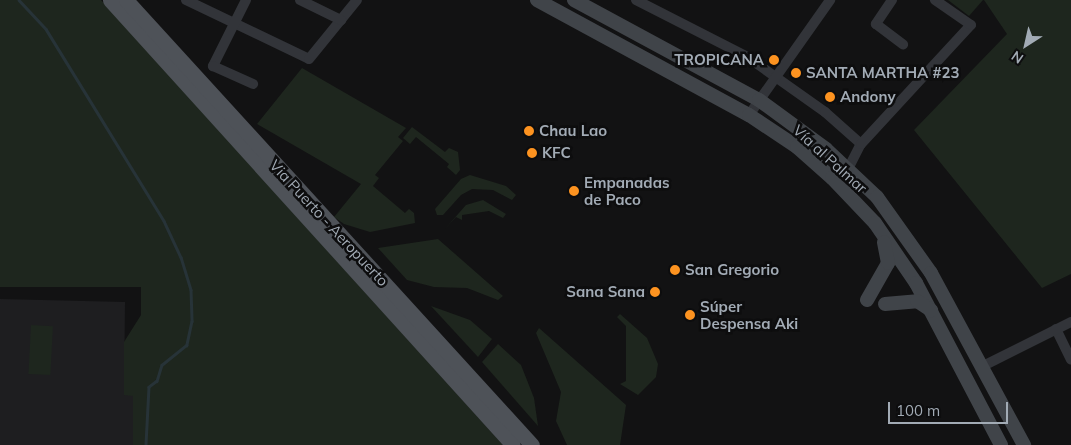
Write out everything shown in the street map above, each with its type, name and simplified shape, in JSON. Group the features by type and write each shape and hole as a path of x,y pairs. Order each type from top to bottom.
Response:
{"main road":[{"name":"Via Puerto - Aeropuerto","path":"110,0 513,445"},
{"name":"Via Puerto - Aeropuerto","path":"126,0 532,445"},
{"name":"Vía al Palmar","path":"537,0 749,115 797,147 875,223 934,312 1001,445"},
{"name":"Vía al Palmar","path":"574,0 760,100 848,169 876,197 905,232 984,366 1024,445"},
{"path":"866,300 888,263 887,250 875,223"},
{"path":"885,304 917,301 934,312"}],"street":[{"path":"186,0 309,59 357,0"},
{"path":"246,0 213,66 253,84"},
{"path":"300,0 341,20"},
{"path":"636,0 655,4 746,56 825,112 861,144"},
{"path":"749,115 830,0"},
{"path":"892,0 876,24 903,44"},
{"path":"848,169 861,144 971,25 935,0"},
{"path":"984,366 1071,322"},
{"path":"1056,330 1071,360"}],"shaded area":[{"path":"0,0 101,0 503,445 133,445 133,396 124,395 124,342 141,315 141,287 0,287"},
{"path":"948,0 983,0 969,16"},
{"path":"984,0 1071,0 1071,274 1042,288 914,130 1007,34"},
{"path":"302,68 406,128 398,137 403,141 375,175 379,178 373,186 405,213 409,209 414,213 415,223 370,232 344,224 334,217 361,184 257,124"},
{"path":"412,127 445,152 449,148 458,152 460,170 456,175 447,167 449,164 416,137 410,144 403,138"},
{"path":"470,175 506,186 516,195 512,200 493,190 472,189 461,195 443,215 437,215 435,209 461,179"},
{"path":"483,200 506,214 503,218 489,211 462,215 462,220 456,217 444,230 466,205"},
{"path":"438,239 503,296 498,300 467,288 434,287 407,280 378,248"},
{"path":"0,299 125,302 124,395 133,395 133,445 0,445"},
{"path":"431,306 470,320 492,339 478,357"},
{"path":"620,314 647,338 658,364 656,377 638,395 620,384 626,381 626,326 617,317"},
{"path":"31,325 53,326 50,375 28,374"},
{"path":"539,328 626,405 620,445 567,445 556,421 561,392 536,333"},
{"path":"498,344 521,365 534,398 538,426 482,362"}],"waterway":[{"path":"19,0 46,29 164,221 181,257 191,290 192,321 187,345 162,365 157,381 149,387 146,445"}],"place":[{"name":"TROPICANA","path":"774,60"},
{"name":"SANTA MARTHA #23","path":"796,73"},
{"name":"Andony","path":"830,97"},
{"name":"Chau Lao","path":"529,131"},
{"name":"KFC","path":"532,153"},
{"name":"Empanadas de Paco","path":"574,191"},
{"name":"San Gregorio","path":"675,270"},
{"name":"Sana Sana","path":"655,292"},
{"name":"Súper Despensa Aki","path":"690,315"}]}
